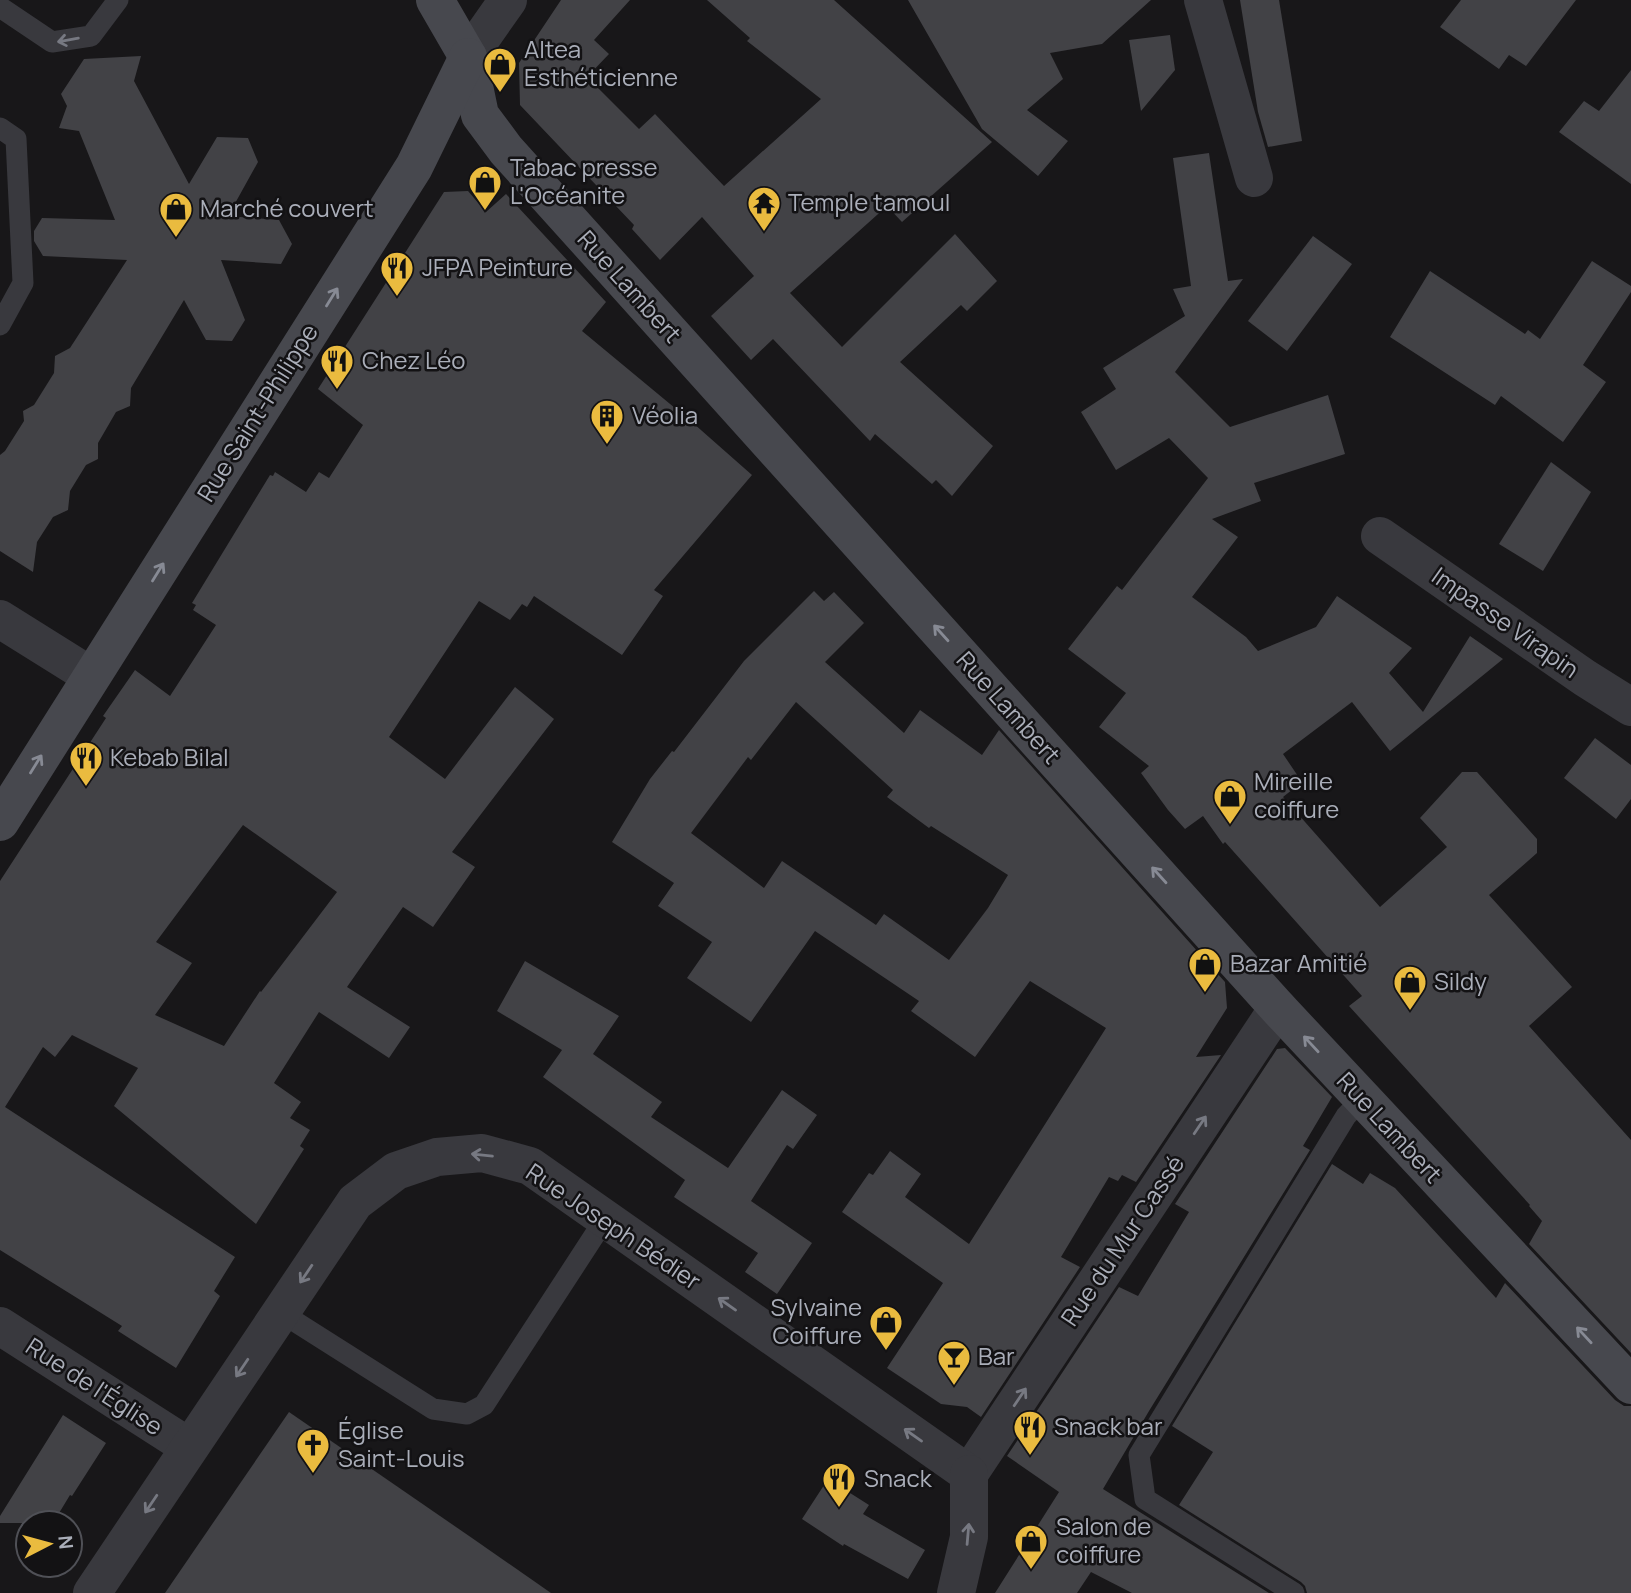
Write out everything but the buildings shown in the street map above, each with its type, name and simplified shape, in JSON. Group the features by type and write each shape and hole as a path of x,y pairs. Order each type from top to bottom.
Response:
{"street":[{"name":"Rue Lambert","path":"435,0 468,57 480,116 506,150 1278,1008 1631,1385"},
{"name":"Rue Saint-Philippe","path":"0,822 414,167 468,57 508,0"},
{"path":"1203,0 1254,178"},
{"name":"Impasse Virapin","path":"1380,536 1631,707"},
{"path":"0,620 91,676"},
{"name":"Rue du Mur Cassé","path":"969,1474 1278,1008"},
{"name":"Rue Joseph Bédier","path":"92,1593 355,1202 396,1171 437,1157 482,1153 530,1166 969,1474"},
{"name":"Rue de l'Église","path":"0,1326 189,1447"},
{"path":"956,1593 969,1537 969,1474"}],"lane":[{"path":"0,7 52,43 91,36 118,0"},
{"path":"0,325 23,284 8,133"},
{"path":"1294,1593 1146,1499 1139,1455 1346,1116 1362,1098"},
{"path":"280,1312 433,1409 467,1414 484,1405 606,1219"}],"place":[{"name":"Altea Esthéticienne","path":"500,94"},
{"name":"Tabac presse L'Océanite","path":"485,212"},
{"name":"Temple tamoul","path":"764,233"},
{"name":"Marché couvert","path":"176,239"},
{"name":"JFPA Peinture","path":"397,298"},
{"name":"Chez Léo","path":"337,391"},
{"name":"Véolia","path":"607,446"},
{"name":"Kebab Bilal","path":"86,788"},
{"name":"Mireille coiffure","path":"1230,826"},
{"name":"Bazar Amitié","path":"1205,994"},
{"name":"Sildy","path":"1410,1012"},
{"name":"Sylvaine Coiffure","path":"886,1352"},
{"name":"Bar","path":"954,1387"},
{"name":"Snack bar","path":"1030,1457"},
{"name":"Église Saint-Louis","path":"313,1475"},
{"name":"Snack","path":"839,1509"},
{"name":"Salon de coiffure","path":"1031,1571"}]}
